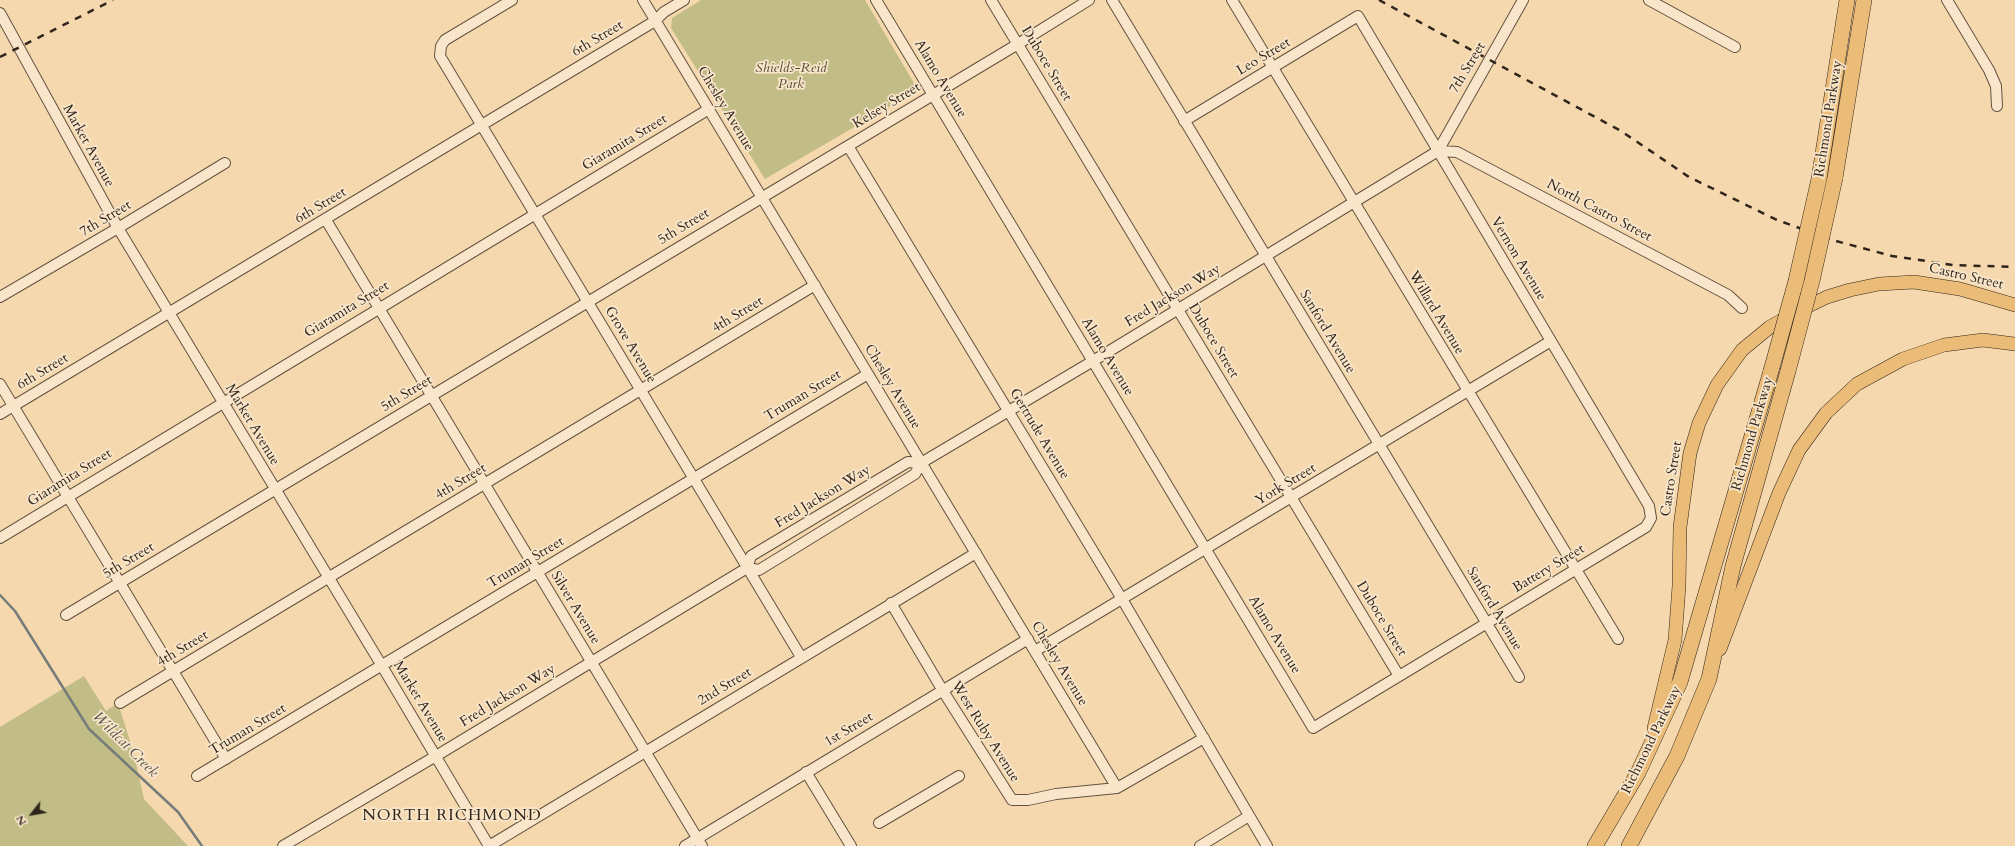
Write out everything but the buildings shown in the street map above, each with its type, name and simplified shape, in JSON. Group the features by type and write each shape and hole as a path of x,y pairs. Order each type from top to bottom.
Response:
{"highway":[{"name":"Richmond Parkway","path":"1595,846 1623,800 1680,682 1771,372 1796,281 1819,180 1847,0"},
{"name":"Richmond Parkway","path":"1628,846 1677,756 1709,679 1733,566 1812,281 1835,178 1864,0"}],"main road":[{"name":"Castro Street","path":"1649,748 1675,640 1679,586 1680,527 1690,454 1699,423 1717,385 1742,350 1770,327 1827,297 1850,290 1879,284 1914,282 1953,288 2015,305"},
{"path":"1709,679 1779,493 1799,450 1826,413 1857,384 1903,359 1944,345 1983,340 2015,344"}],"street":[{"name":"Grove Avenue","path":"512,0 445,40 441,46 440,56 801,657"},
{"name":"Chesley Avenue","path":"643,0 1117,788"},
{"name":"6th Street","path":"0,414 326,220 655,21 664,12 684,0"},
{"name":"Alamo Avenue","path":"876,0 1313,728"},
{"name":"Duboce Street","path":"991,0 1399,676"},
{"name":"Kelsey Street","path":"762,197 1089,0"},
{"name":"Sanford Avenue","path":"1112,0 1519,677"},
{"name":"Willard Avenue","path":"1232,0 1618,639"},
{"name":"7th Street","path":"1438,151 1523,0"},
{"path":"1649,0 1735,47"},
{"path":"1946,0 1989,70 1996,86 1997,106"},
{"name":"Market Avenue","path":"0,13 118,228 489,846"},
{"name":"Leo Street","path":"1184,121 1358,16"},
{"name":"Vernon Avenue","path":"1358,16 1649,506 1651,518"},
{"name":"Giaramita Street","path":"0,538 222,402 709,109"},
{"name":"Gertrude Avenue","path":"848,146 1122,599 1267,846"},
{"name":"Fred Jackson Way","path":"747,568 759,570 915,474 922,463 1438,151"},
{"name":"North Castro Street","path":"1438,151 1457,152 1728,295 1742,308"},
{"name":"7th Street","path":"0,297 225,163"},
{"name":"5th Street","path":"66,615 762,197"},
{"name":"Silver Avenue","path":"326,220 700,842"},
{"name":"4th Street","path":"120,703 815,284"},
{"name":"York Street","path":"1035,651 1551,341"},
{"name":"Truman Street","path":"197,776 868,374"},
{"path":"0,384 226,759"},
{"name":"Fred Jackson Way","path":"283,846 436,756 747,568 751,556 902,465 908,462 922,463"},
{"name":"Battery Street","path":"1313,728 1646,527 1651,518"},
{"name":"2nd Street","path":"489,846 976,553"},
{"name":"West Ruby Avenue","path":"891,603 943,691 1012,800 1028,800 1056,794 1117,788 1204,738"},
{"name":"1st Street","path":"685,846 700,842 806,772 1028,639"},
{"path":"806,772 851,846"},
{"path":"879,823 959,776"},
{"path":"1200,846 1249,816"}],"green space":[{"name":"Shields-Reid Park","path":"701,0 865,0 918,90 765,179 671,28 672,18"},
{"path":"84,676 106,711 118,703 134,754 144,799 188,846 0,846 0,727"}],"waterway":[{"name":"Wildcat Creek","path":"0,595 15,611 89,729 178,812 202,846"}],"railway":[{"path":"0,57 113,0"},
{"path":"1379,0 1621,131 1689,177 1777,220 1836,241 1892,256 1953,265 2015,267"}],"district":[{"name":"NORTH RICHMOND","path":"452,816"}]}
